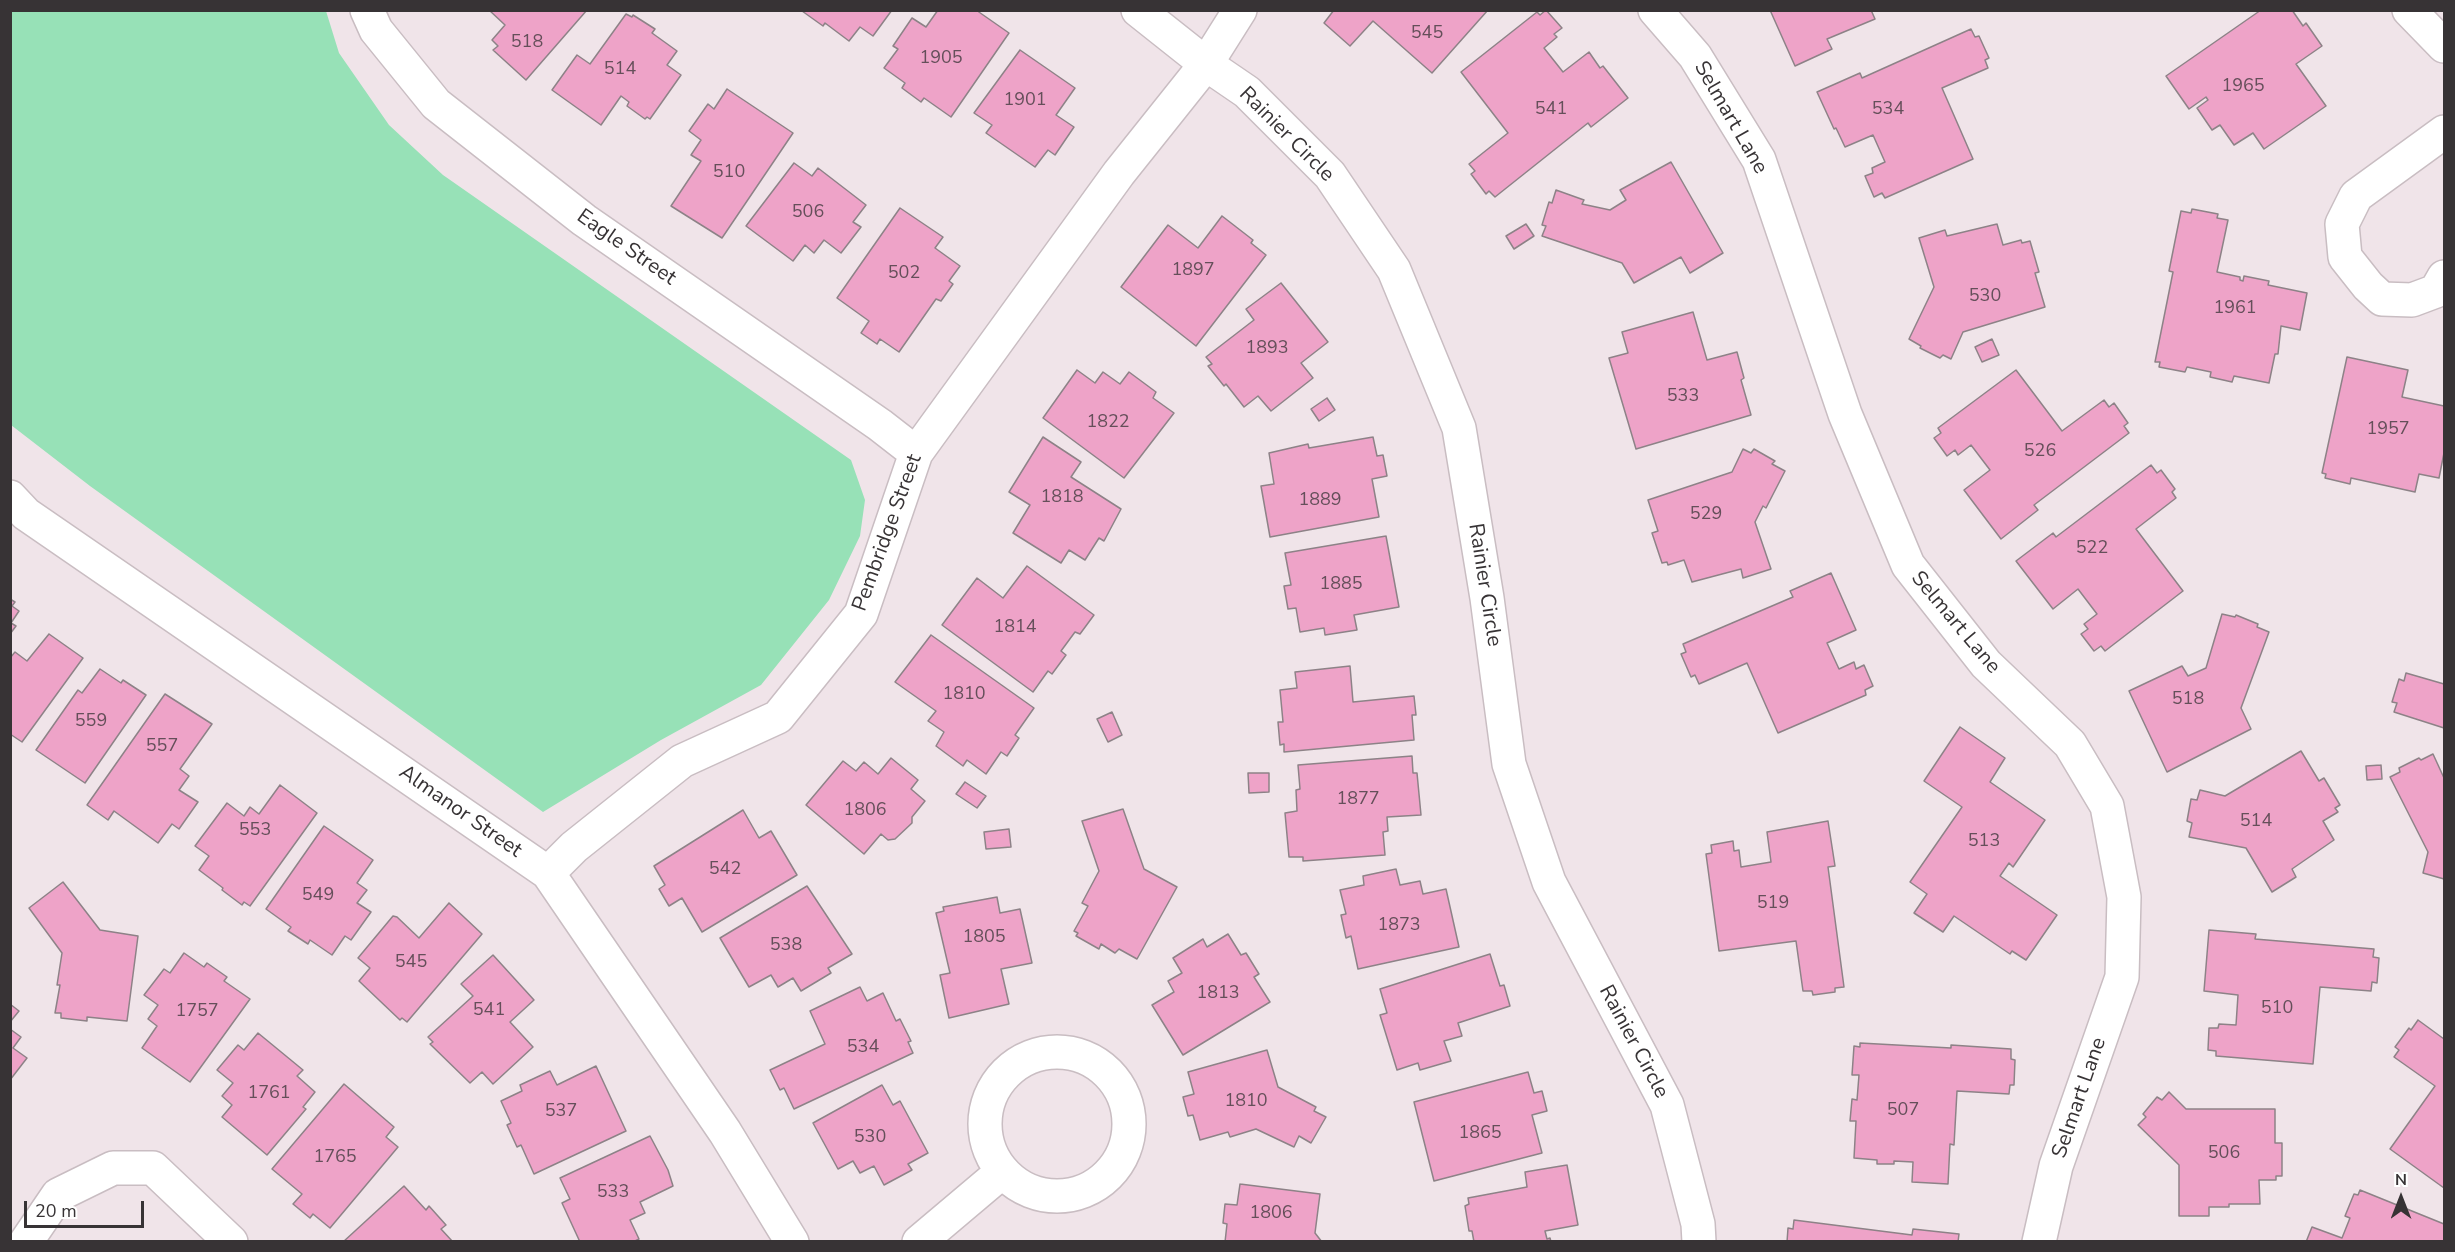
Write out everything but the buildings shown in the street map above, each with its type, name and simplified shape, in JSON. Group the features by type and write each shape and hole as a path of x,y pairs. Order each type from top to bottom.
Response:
{"street":[{"name":"Eagle Street","path":"368,10 376,30 436,104 584,220 880,425 916,453"},
{"name":"Rainier Circle","path":"1138,10 1206,64 1247,92 1330,176 1394,270 1459,428 1487,597 1509,764 1548,882 1667,1105 1698,1224 1700,1242"},
{"name":"Pembridge Street","path":"548,873 574,847 682,761 778,717 861,614 916,453 1119,173 1206,64 1240,10"},
{"name":"Selmart Lane","path":"1654,10 1695,56 1759,160 1845,414 1908,565 1986,664 2070,744 2107,806 2124,897 2122,977 2056,1166 2039,1242"},
{"path":"2409,10 2445,46"},
{"path":"2445,132 2355,196 2342,224 2345,256 2368,286 2382,299 2412,300 2436,291 2445,278"},
{"name":"Almanor Street","path":"10,497 26,514 548,873 725,1132 792,1242"},
{"path":"1060,1051 1084,1056 1105,1068 1120,1086 1129,1109 1130,1125 1130,1133 1123,1155 1110,1175 1090,1189 1067,1196 1043,1196 1020,1187 1002,1172 990,1151 984,1127 987,1103 998,1082 1015,1064 1037,1054 1060,1051"},
{"path":"26,1242 58,1195 112,1168 153,1168 231,1242"},
{"path":"919,1242 1002,1172"}],"green space":[{"path":"10,11 326,11 339,53 389,125 443,175 851,460 865,500 860,536 829,600 761,685 661,740 543,812 90,486 11,425"}]}
